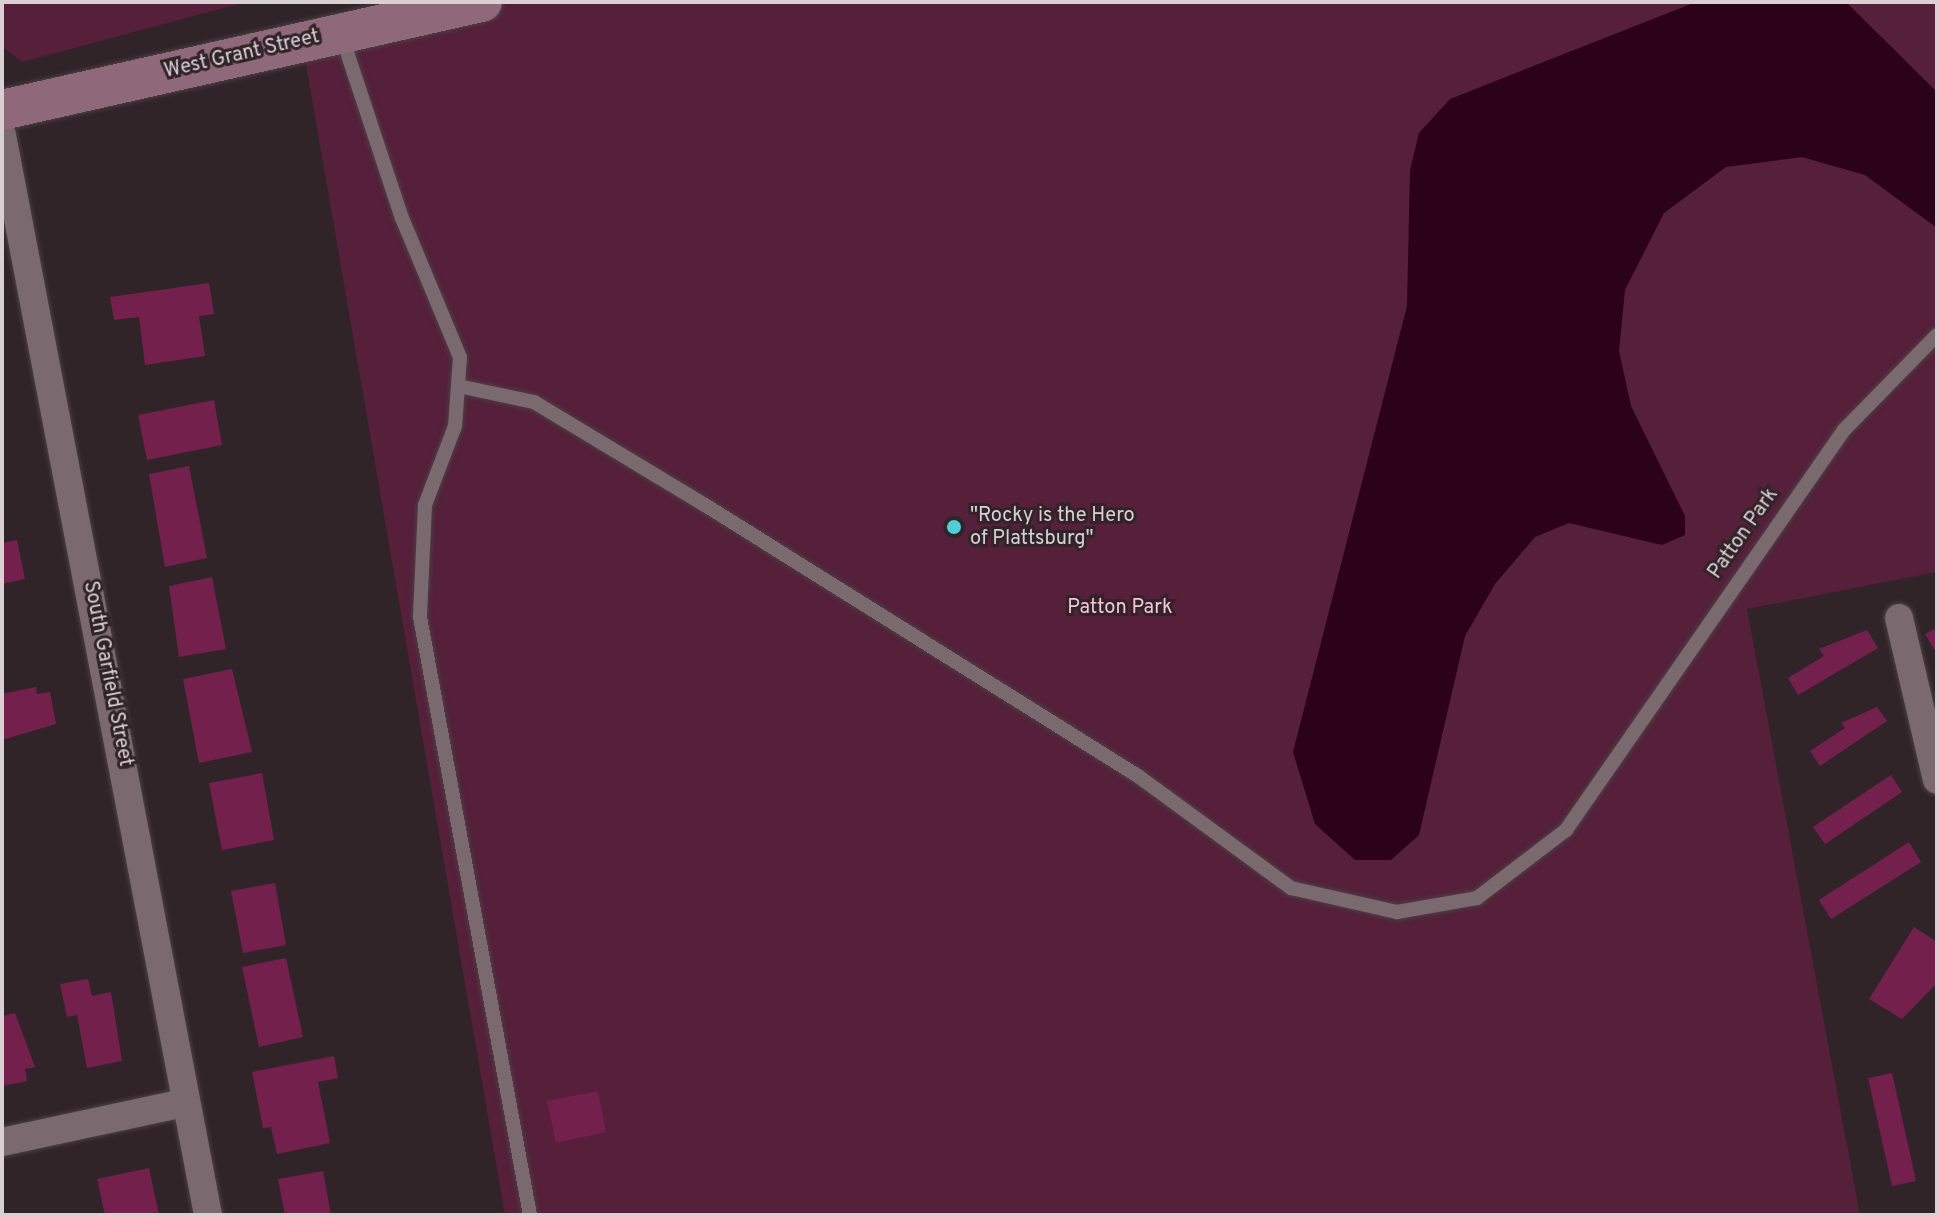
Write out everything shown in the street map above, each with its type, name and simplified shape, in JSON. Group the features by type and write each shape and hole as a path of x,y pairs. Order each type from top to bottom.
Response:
{"main road":[{"name":"West Grant Street","path":"2,110 482,2"}],"street":[{"name":"South Garfield Street","path":"2,135 47,343 184,1103 208,1215"},
{"path":"1899,618 1937,780"},
{"path":"2,1142 184,1103"}],"lane":[{"path":"340,33 402,218 455,336 463,387 425,505 420,617 530,1215"},
{"name":"Patton Park","path":"463,387 534,402 705,505 1138,776 1291,888 1397,912 1477,898 1566,830 1844,430 1937,335"}],"green space":[{"path":"2,2 246,2 22,62 2,46"},
{"name":"Patton Park","path":"484,2 1937,2 1937,572 1747,609 1860,1215 505,1215 302,41"}],"shaded area":[{"path":"1696,2 1846,2 1937,92 1937,228 1865,175 1802,157 1726,167 1664,213 1625,290 1619,351 1631,406 1685,516 1685,535 1662,545 1569,523 1535,537 1495,584 1465,636 1419,835 1391,860 1355,860 1315,824 1293,752 1407,306 1410,170 1419,133 1450,99"}],"building":[{"path":"209,283 214,314 199,316 205,356 145,365 139,317 114,320 110,297"},
{"path":"214,400 222,445 147,460 138,415"},
{"path":"189,466 207,558 165,567 149,474"},
{"path":"17,540 25,579 2,584 2,543"},
{"path":"212,577 226,649 179,657 169,586"},
{"path":"1937,628 1937,654 1925,634"},
{"path":"1867,630 1878,648 1798,695 1788,678 1824,656 1819,649"},
{"path":"232,669 252,752 199,763 183,679"},
{"path":"36,687 37,694 50,692 56,724 2,740 2,694"},
{"path":"1877,707 1887,721 1820,766 1810,751 1845,728 1841,723"},
{"path":"262,773 274,840 222,850 209,783"},
{"path":"1891,775 1902,792 1825,844 1813,827"},
{"path":"1909,842 1921,862 1831,919 1819,900"},
{"path":"275,883 286,945 243,953 231,891"},
{"path":"1914,927 1937,942 1937,983 1902,1019 1869,999"},
{"path":"286,958 303,1037 259,1047 242,967"},
{"path":"88,979 92,996 111,992 122,1061 87,1068 77,1015 67,1017 60,984"},
{"path":"15,1013 35,1067 25,1069 27,1081 2,1086 2,1016"},
{"path":"334,1056 338,1078 318,1082 330,1143 277,1154 271,1127 263,1128 252,1072"},
{"path":"1892,1073 1916,1181 1892,1186 1868,1078"},
{"path":"598,1091 606,1132 556,1143 547,1101"},
{"path":"149,1168 159,1215 105,1215 97,1179"},
{"path":"323,1171 331,1215 285,1215 278,1179"}],"place":[{"name":"\"Rocky is the Hero of Plattsburg\"","path":"954,527"}]}
